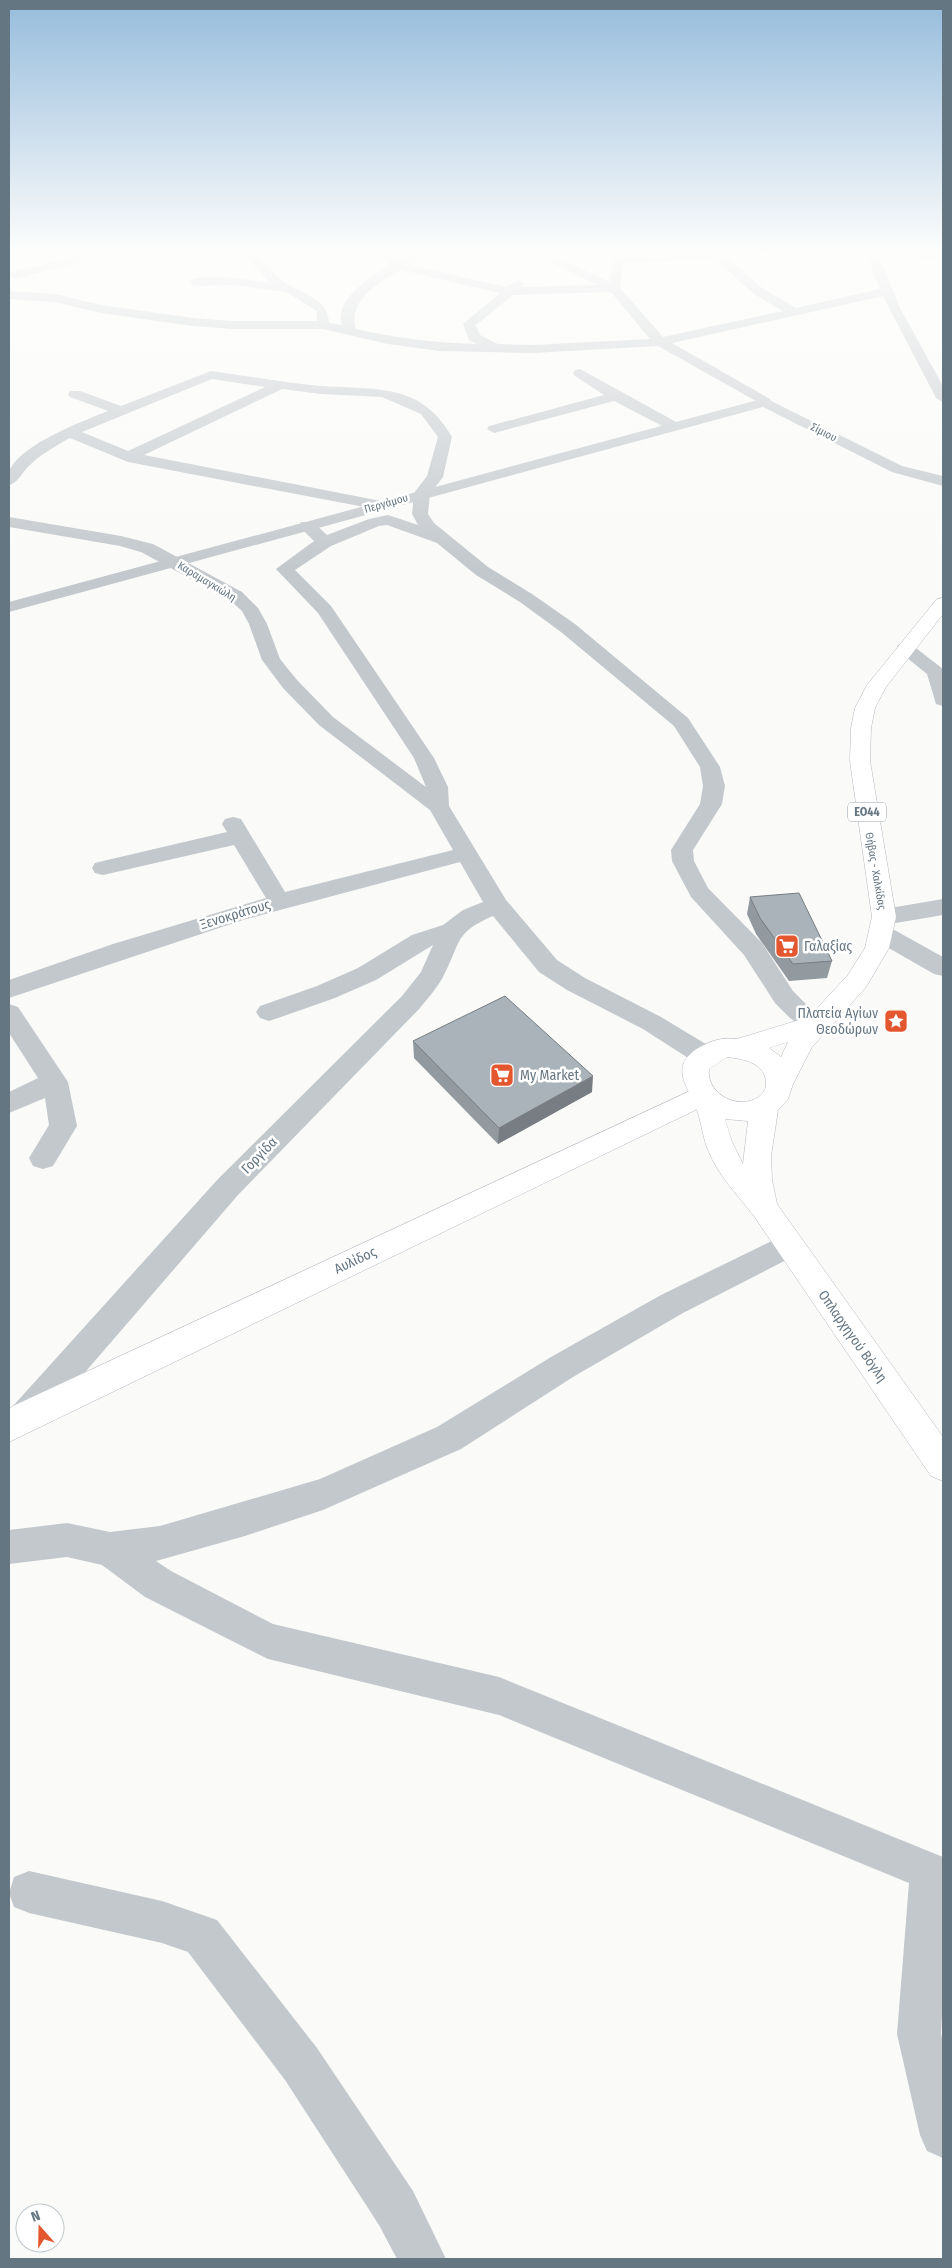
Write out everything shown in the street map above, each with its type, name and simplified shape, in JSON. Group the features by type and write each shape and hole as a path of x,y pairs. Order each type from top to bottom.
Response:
{"main road":[{"name":"Θήβας - Χαλκίδας","path":"882,925 860,761 861,728 865,708 877,685 943,603"},
{"path":"781,1081 772,1063 752,1050 739,1048 726,1047 705,1056 695,1070 695,1078 705,1097 718,1106 742,1112 766,1106 775,1100 780,1091 781,1081 795,1052 817,1024 857,981 876,948 882,925"},
{"path":"739,1048 817,1024"},
{"name":"Αυλίδος","path":"17,1422 705,1097"},
{"name":"Οπλαρχηγού Βόγλη","path":"705,1097 711,1120 738,1178 763,1207 943,1465"},
{"name":"Οπλαρχηγού Βόγλη","path":"763,1207 757,1182 755,1160 757,1139 766,1106"}],"street":[{"name":"Σίμιου","path":"691,360 764,402 897,469 943,481"},
{"path":"923,360 943,396"},
{"path":"580,373 616,396 673,426"},
{"path":"9,480 23,464 45,446 69,432 207,376 279,385 384,392 426,411 437,424 444,437 435,477 422,494 420,514 427,526 482,571 526,598 568,628 681,722 710,767 714,786 711,804 682,850 683,861 699,892 753,948 784,997 799,1012 817,1024"},
{"path":"128,457 279,385"},
{"path":"75,394 120,411"},
{"path":"494,429 616,396"},
{"name":"Περγάμου","path":"9,607 764,402"},
{"path":"69,432 128,457 380,505"},
{"path":"11,450 23,464"},
{"path":"440,538 388,520 375,522 325,542 285,569 325,610 351,646 424,758 436,787 438,806 465,854 497,905 548,966 576,984 652,1024 705,1056"},
{"name":"Καραμαγκιώλη","path":"9,522 121,541 147,548 236,596 249,608 258,624 272,660 308,703 326,721 438,806"},
{"path":"308,526 325,542"},
{"path":"905,649 936,672 943,700"},
{"path":"103,868 237,830 279,901"},
{"name":"Ξενοκράτους","path":"9,989 115,951 279,901 465,854"},
{"path":"269,1012 367,974 420,941 450,931 471,916 497,905"},
{"path":"882,925 943,907"},
{"path":"882,925 943,968"},
{"name":"Γοργίδα","path":"17,1422 228,1187 410,1002 432,975 450,931"},
{"path":"9,1013 55,1082 63,1126 43,1158"},
{"path":"9,1103 55,1082"},
{"path":"9,1547 67,1540 110,1549 160,1543 323,1494 449,1438 562,1367 672,1304 788,1245"},
{"path":"110,1549 158,1584 268,1642 499,1696 936,1875 919,2034 943,2135"},
{"path":"29,1892 162,1922 202,1935 300,2064 396,2208 422,2259"}],"building":[{"path":"799,893 832,961 793,964 760,918 750,897"},
{"name":"My Market","path":"505,996 593,1076 499,1128 413,1041"}],"place":[{"name":"Γαλαξίας","path":"787,946"},
{"name":"Πλατεία Αγίων Θεοδώρων","path":"896,1021"},
{"name":"My Market","path":"502,1075"}]}
